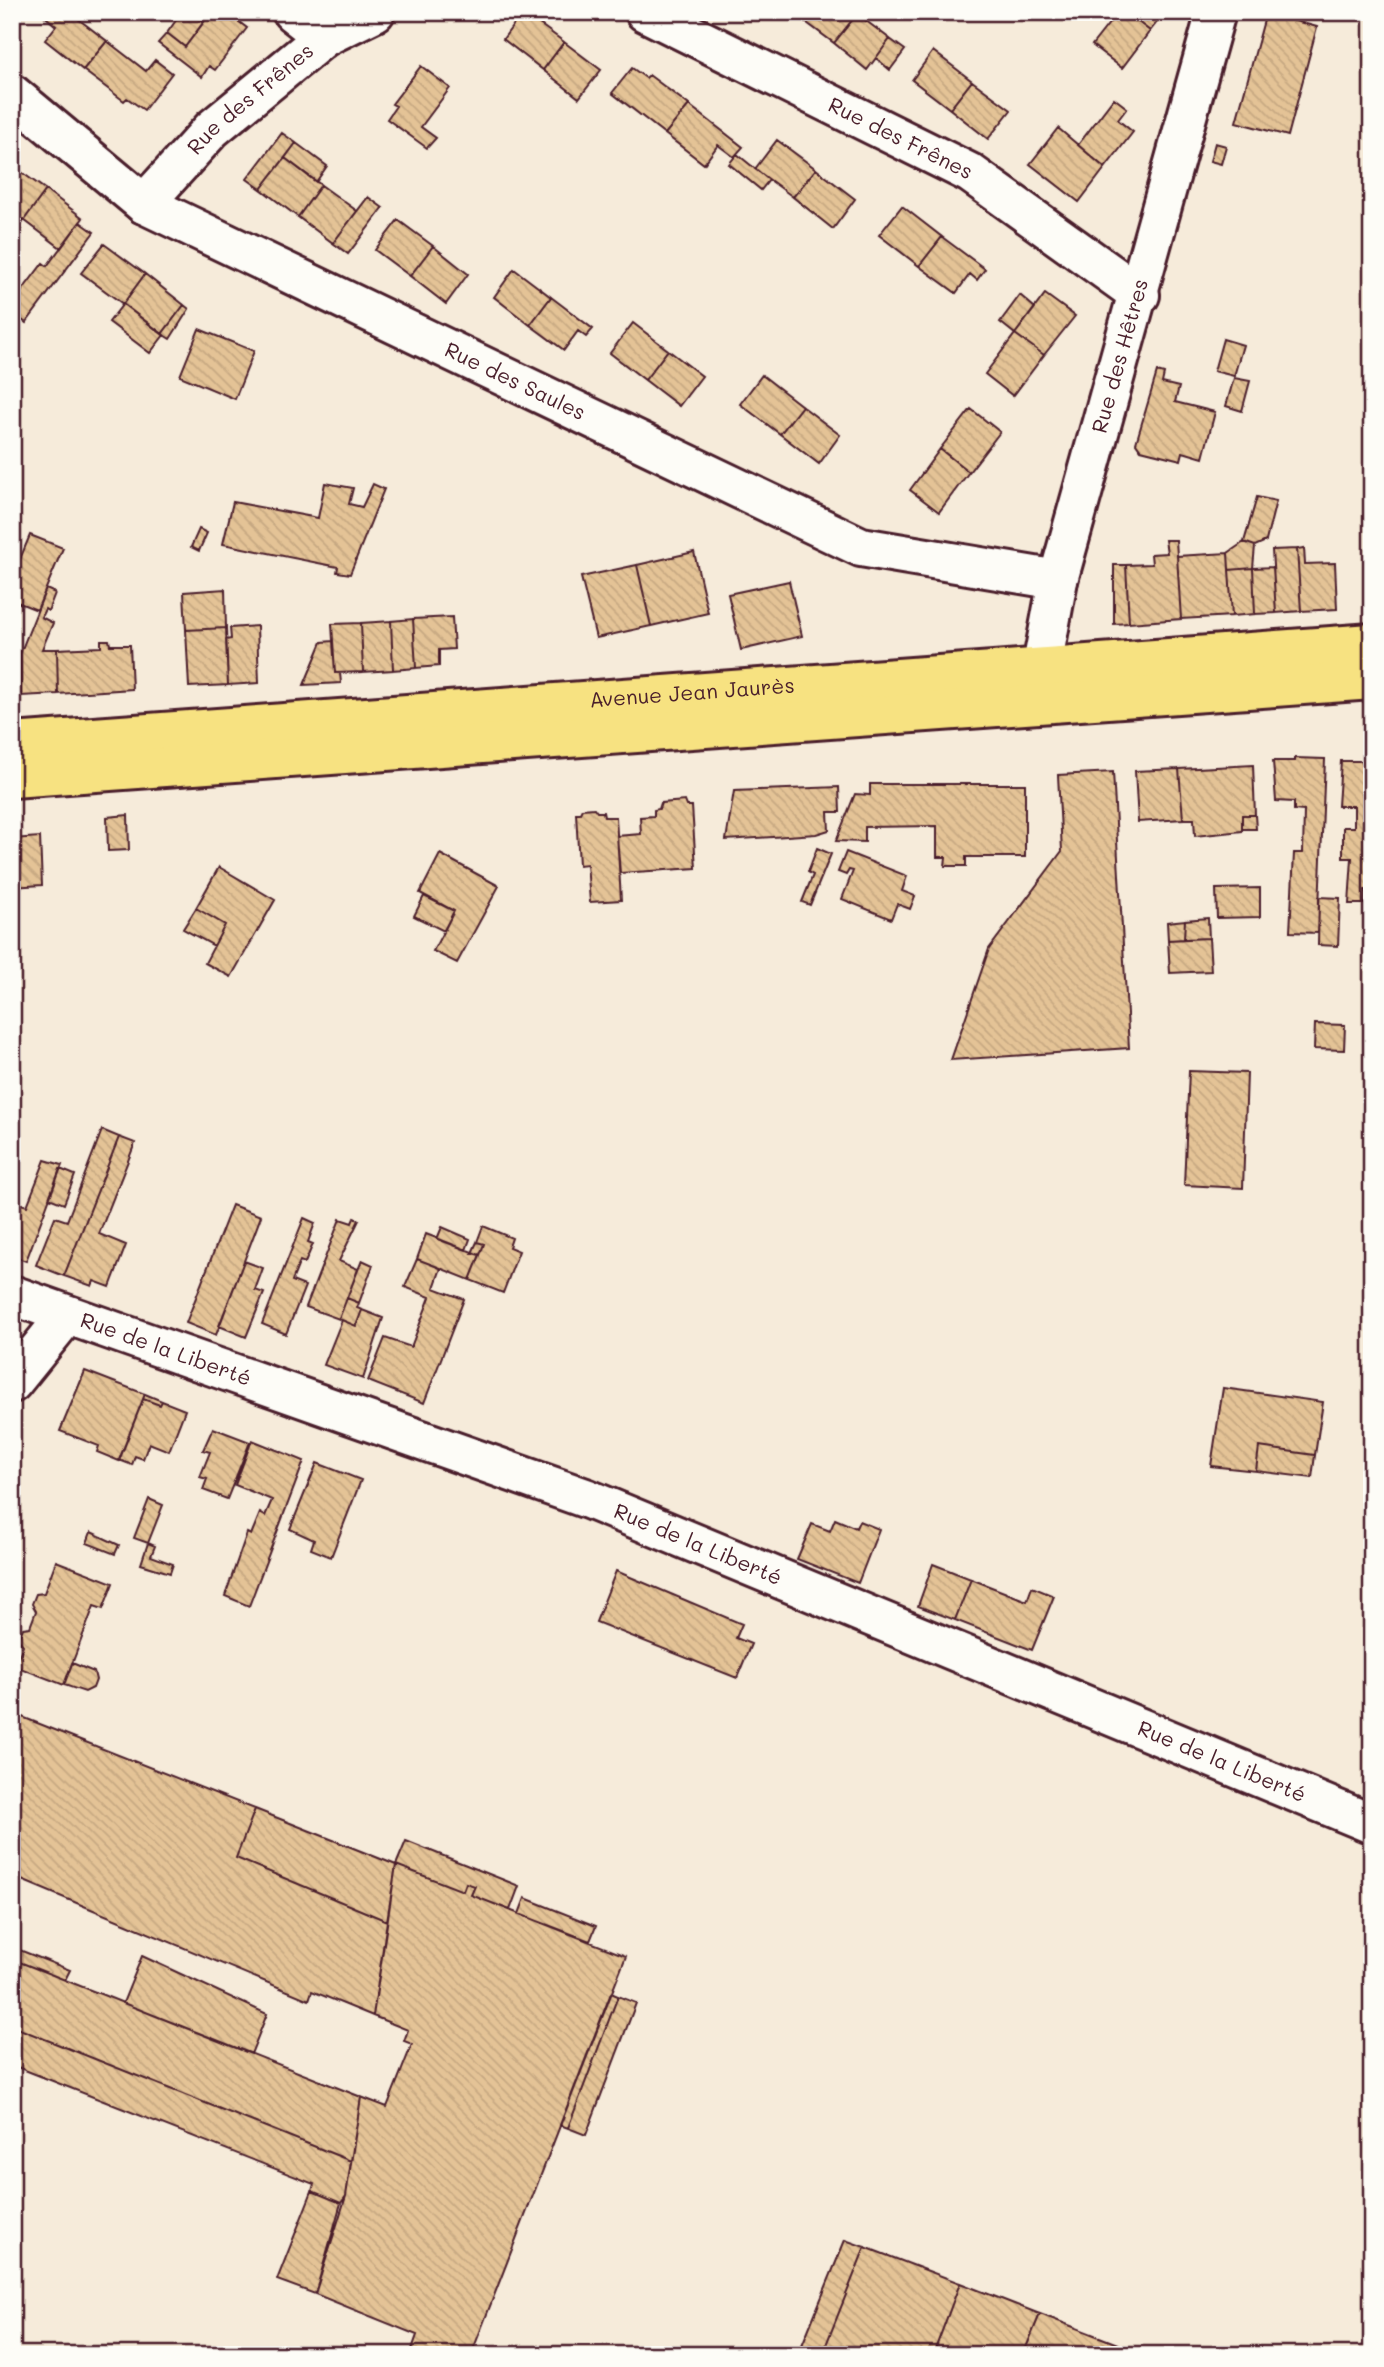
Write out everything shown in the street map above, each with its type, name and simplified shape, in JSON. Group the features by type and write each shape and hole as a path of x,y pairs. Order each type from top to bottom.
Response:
{"main road":[{"name":"Avenue Jean Jaurès","path":"12,778 1042,685 1372,643"},
{"name":"Avenue Jean Jaurès","path":"12,743 1042,685 1372,680"}],"street":[{"path":"292,12 324,37"},
{"name":"Rue des Frênes","path":"144,204 212,129 324,37 375,12"},
{"name":"Rue des Frênes","path":"645,12 970,173 1140,295"},
{"name":"Rue des Hêtres","path":"1042,685 1058,580 1140,295 1216,12"},
{"name":"Rue des Saules","path":"12,94 144,204 861,547 1058,580"},
{"name":"Rue de la Liberté","path":"12,1295 588,1499 1372,1824"},
{"path":"12,1383 67,1315"}],"building":[{"path":"40,12 69,12 107,41 83,70 45,40 56,26"},
{"path":"182,12 190,12 204,22 185,47 167,33"},
{"path":"211,12 226,12 247,28 215,70 209,66 202,77 158,43 167,33 185,47"},
{"path":"523,12 564,42 543,70 503,39"},
{"path":"803,12 857,14 834,43 799,17"},
{"path":"1118,12 1125,12 1150,31 1122,68 1092,45"},
{"path":"1125,12 1165,12 1150,31"},
{"path":"1266,13 1317,27 1288,136 1236,122"},
{"path":"857,14 890,39 867,70 834,43"},
{"path":"890,39 905,50 890,70 876,58"},
{"path":"107,41 146,71 155,60 172,73 144,110 127,98 124,101 83,70"},
{"path":"564,42 601,70 579,98 543,70"},
{"path":"933,51 972,81 950,109 912,80"},
{"path":"421,66 450,88 421,127 436,138 427,148 387,119 396,106 392,104"},
{"path":"632,68 646,78 649,75 689,105 665,134 612,93"},
{"path":"972,81 1011,110 988,139 950,109"},
{"path":"1114,98 1127,108 1118,120 1133,132 1105,168 1078,145"},
{"path":"689,105 743,147 734,157 718,145 704,164 665,134"},
{"path":"1058,128 1105,168 1079,202 1030,164"},
{"path":"282,133 296,143 261,189 247,179"},
{"path":"777,140 816,169 793,197 755,169"},
{"path":"296,143 327,166 316,182 285,158"},
{"path":"1215,143 1226,146 1221,164 1210,161"},
{"path":"737,154 769,180 761,190 729,164"},
{"path":"285,158 321,185 298,217 261,189"},
{"path":"13,166 46,190 24,220 12,211"},
{"path":"816,169 855,199 833,229 793,197"},
{"path":"1372,175 1372,195 1367,194"},
{"path":"321,185 357,211 333,243 298,217"},
{"path":"46,190 83,218 61,248 24,220"},
{"path":"368,197 383,208 348,254 333,243"},
{"path":"902,206 942,237 919,266 879,235"},
{"path":"12,211 24,220 15,231 12,229"},
{"path":"398,220 433,246 410,276 375,250"},
{"path":"80,222 94,232 26,323 12,312 12,304 43,263 47,266"},
{"path":"942,237 985,269 977,280 970,274 956,293 919,266"},
{"path":"104,244 145,274 123,304 81,273"},
{"path":"433,246 468,274 446,304 410,276"},
{"path":"514,269 551,297 530,325 494,297"},
{"path":"145,274 184,305 162,334 123,304"},
{"path":"1045,294 1075,316 1044,355 1015,334"},
{"path":"1020,295 1035,308 1015,334 1000,322"},
{"path":"551,297 593,329 586,337 578,331 564,350 530,325"},
{"path":"123,304 164,335 150,353 109,322"},
{"path":"184,305 189,309 170,339 162,334"},
{"path":"633,323 668,350 645,380 610,353"},
{"path":"199,329 254,351 235,399 180,376"},
{"path":"1015,334 1044,355 1013,396 985,374"},
{"path":"1223,339 1243,345 1234,376 1214,371"},
{"path":"668,350 702,376 679,406 645,380"},
{"path":"1157,372 1164,374 1162,383 1179,387 1175,402 1215,412 1203,458 1183,452 1181,460 1141,450 1136,443"},
{"path":"762,375 802,406 780,434 740,404"},
{"path":"1234,378 1250,381 1242,411 1226,406"},
{"path":"802,406 840,435 819,464 780,434"},
{"path":"971,409 1000,432 969,472 940,449"},
{"path":"940,449 969,472 939,512 910,490"},
{"path":"325,483 353,488 349,504 362,507 373,484 384,489 350,574 337,572 338,567 223,544 233,502 318,518"},
{"path":"1257,497 1276,501 1266,541 1255,546 1244,542"},
{"path":"199,529 207,533 199,551 191,547"},
{"path":"30,535 63,548 37,610 12,600 12,578"},
{"path":"1165,540 1176,540 1181,619 1129,623 1126,565 1152,564 1151,554 1167,553"},
{"path":"1244,542 1255,546 1253,568 1229,570 1228,553"},
{"path":"1304,548 1305,564 1335,563 1337,609 1301,611 1297,549"},
{"path":"1297,549 1301,611 1276,613 1272,550"},
{"path":"694,552 708,613 651,626 637,565"},
{"path":"1228,553 1232,616 1181,619 1177,556"},
{"path":"637,565 651,626 596,638 581,577"},
{"path":"1114,565 1126,565 1129,623 1114,624"},
{"path":"1273,567 1276,613 1255,614 1253,568"},
{"path":"1253,568 1255,614 1232,616 1229,570"},
{"path":"789,581 802,636 741,650 728,594"},
{"path":"46,589 55,593 48,611 45,609 41,617 53,623 42,649 57,649 58,694 21,696 20,654"},
{"path":"225,589 226,628 186,630 184,592"},
{"path":"452,617 454,649 439,650 439,666 416,668 413,619"},
{"path":"413,619 416,668 393,670 391,621"},
{"path":"391,621 393,670 363,672 361,623"},
{"path":"361,623 363,672 335,673 332,624"},
{"path":"257,626 259,683 228,685 226,640 231,639 230,628"},
{"path":"226,628 228,685 189,687 186,630"},
{"path":"101,640 109,640 110,645 130,645 132,689 58,694 57,649 101,647"},
{"path":"333,641 335,673 340,673 341,683 304,685 322,642"},
{"path":"1295,758 1325,759 1318,933 1290,932 1294,853 1303,853 1304,811 1294,810 1294,802 1276,801 1273,761 1295,761"},
{"path":"1341,761 1371,761 1371,846 1368,890 1365,890 1364,904 1349,904 1352,858 1343,858 1343,827 1354,827 1354,806 1338,806"},
{"path":"1253,765 1255,815 1242,815 1242,831 1195,836 1194,819 1183,819 1179,769"},
{"path":"1179,769 1183,819 1138,822 1135,771"},
{"path":"1113,772 1129,1048 951,1060 989,949 1062,851 1058,775"},
{"path":"870,784 1025,784 1025,857 966,857 966,866 945,866 946,857 937,857 937,826 865,827 865,842 836,841 855,794 870,795"},
{"path":"839,787 840,812 828,812 829,830 816,834 726,840 734,791"},
{"path":"685,801 687,806 692,806 696,868 620,873 617,836 641,834 640,817 654,816 654,810 659,809 661,803"},
{"path":"594,808 597,812 603,812 604,817 616,817 621,900 590,902 587,864 579,865 576,813 580,813 582,809"},
{"path":"128,815 129,850 108,851 107,817"},
{"path":"1242,815 1255,815 1256,829 1242,829"},
{"path":"40,837 42,885 12,887 12,839"},
{"path":"817,848 831,854 810,905 802,902 813,875 808,872"},
{"path":"846,852 907,876 902,891 915,896 910,909 897,904 891,919 842,899 853,871 849,870 846,875 838,872"},
{"path":"440,854 499,886 457,963 433,951 454,911 420,893"},
{"path":"219,867 275,900 231,977 205,963 225,925 196,908"},
{"path":"1260,888 1260,917 1217,918 1216,889"},
{"path":"424,896 454,911 444,931 414,916"},
{"path":"1319,897 1340,898 1338,946 1318,945"},
{"path":"196,908 225,925 214,946 183,929"},
{"path":"1208,918 1209,938 1184,939 1185,920"},
{"path":"1185,920 1184,939 1168,940 1167,922"},
{"path":"1209,938 1211,971 1170,973 1168,940"},
{"path":"1315,1024 1345,1025 1344,1050 1314,1049"},
{"path":"1189,1071 1247,1073 1243,1188 1184,1185"},
{"path":"102,1130 119,1137 64,1276 36,1265 55,1217 67,1221"},
{"path":"119,1137 135,1143 99,1234 126,1245 110,1287 94,1281 92,1286 64,1276"},
{"path":"45,1160 62,1165 26,1261 12,1256 12,1201 27,1206"},
{"path":"60,1169 75,1175 64,1204 49,1198"},
{"path":"232,1205 261,1216 216,1335 186,1323"},
{"path":"304,1218 315,1223 308,1242 313,1244 305,1263 300,1261 292,1281 305,1286 286,1334 262,1324"},
{"path":"354,1218 359,1220 339,1261 358,1269 339,1319 306,1307 340,1219 352,1223"},
{"path":"483,1226 512,1238 509,1247 519,1251 503,1293 470,1280 484,1244 477,1242"},
{"path":"442,1227 470,1239 466,1250 437,1239"},
{"path":"426,1234 480,1255 470,1280 417,1259"},
{"path":"477,1242 484,1244 480,1255 472,1253"},
{"path":"417,1259 441,1268 434,1288 464,1299 424,1403 368,1381 385,1338 411,1347 430,1297 405,1287"},
{"path":"362,1260 373,1265 359,1303 347,1298"},
{"path":"244,1261 263,1268 255,1290 264,1293 246,1337 219,1326"},
{"path":"347,1298 359,1303 357,1308 362,1310 356,1326 339,1319"},
{"path":"362,1310 383,1318 363,1379 324,1365 342,1320 356,1326"},
{"path":"85,1371 145,1394 119,1461 97,1452 99,1446 60,1431"},
{"path":"1223,1388 1323,1402 1315,1455 1259,1447 1256,1471 1211,1466"},
{"path":"145,1394 162,1401 160,1405 143,1399"},
{"path":"143,1399 160,1405 162,1401 185,1410 169,1451 149,1443 143,1459 135,1456 132,1465 119,1460"},
{"path":"213,1428 250,1442 227,1499 203,1490 207,1479 200,1477 210,1452 203,1450"},
{"path":"252,1440 304,1461 249,1606 225,1596 247,1533 251,1535 260,1513 265,1516 272,1500 235,1485"},
{"path":"1259,1447 1315,1455 1312,1478 1256,1471"},
{"path":"317,1463 361,1480 331,1557 311,1549 314,1540 290,1529"},
{"path":"149,1499 163,1505 148,1543 134,1538"},
{"path":"835,1519 856,1528 859,1521 879,1529 858,1583 797,1559 812,1524 830,1531"},
{"path":"91,1532 119,1545 115,1554 87,1543"},
{"path":"148,1543 155,1546 151,1556 173,1564 170,1573 141,1564"},
{"path":"56,1561 113,1583 103,1609 94,1606 64,1685 15,1666 23,1645 18,1639 23,1628 30,1627 36,1611 32,1604 36,1594 44,1593"},
{"path":"933,1564 971,1579 955,1620 918,1606"},
{"path":"616,1571 742,1624 736,1638 751,1644 737,1678 596,1622"},
{"path":"971,1579 1027,1601 1032,1587 1054,1596 1032,1650 955,1620"},
{"path":"72,1663 94,1672 96,1680 93,1688 85,1692 64,1685"},
{"path":"12,1713 255,1809 236,1858 387,1921 373,2016 312,1991 309,2000 12,1876"},
{"path":"255,1809 396,1865 387,1921 236,1858"},
{"path":"406,1841 519,1886 510,1910 471,1895 475,1886 466,1883 463,1891 396,1865"},
{"path":"396,1865 463,1891 466,1883 475,1886 471,1895 626,1956 471,2355 410,2355 417,2335 315,2294 346,2196 361,2097 387,2107 412,2044 404,2041 408,2030 373,2016"},
{"path":"525,1898 596,1926 590,1941 519,1914"},
{"path":"12,1947 70,1970 65,1980 12,1959"},
{"path":"142,1956 267,2014 251,2054 123,2003"},
{"path":"12,1959 361,2097 351,2161 12,2026"},
{"path":"611,1993 618,1996 568,2128 560,2125"},
{"path":"618,1996 636,2003 586,2135 568,2128"},
{"path":"12,2026 351,2161 346,2196 341,2203 312,2191 314,2184 12,2065"},
{"path":"312,2191 341,2203 315,2294 277,2280"},
{"path":"845,2240 865,2247 822,2355 798,2355"},
{"path":"865,2247 960,2283 933,2355 822,2355"},
{"path":"960,2283 1040,2314 1023,2355 933,2355"},
{"path":"1040,2314 1146,2355 1023,2355"}]}
